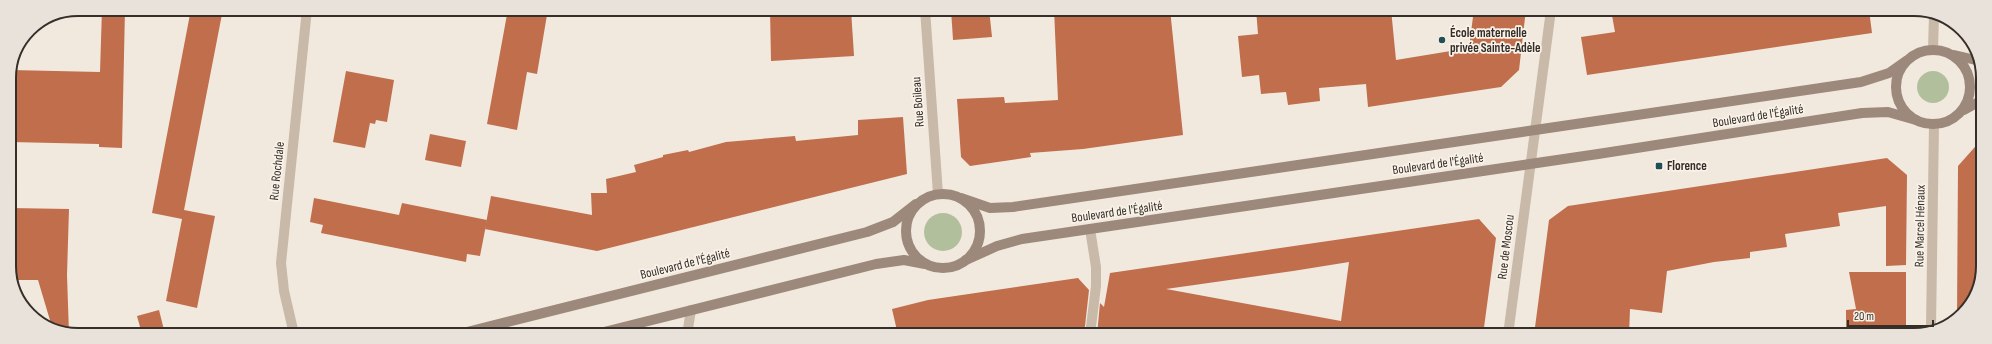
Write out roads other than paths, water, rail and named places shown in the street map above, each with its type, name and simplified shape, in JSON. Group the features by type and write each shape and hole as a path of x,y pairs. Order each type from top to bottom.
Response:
{"main road":[{"path":"1973,59 1933,50 1916,54 1906,62 1897,78 1896,90 1902,108 1916,120 1934,124 1952,120 1976,104"},
{"path":"1950,54 1964,66 1969,77 1970,95 1962,112"},
{"name":"Boulevard de l'Égalité","path":"961,198 990,208 1013,207 1861,82 1889,73 1906,62"},
{"name":"Boulevard de l'Égalité","path":"966,260 1007,242 1879,111 1916,120"},
{"path":"617,328 876,264 904,260 943,269 956,266 966,260 977,246 980,228 974,211 961,198 950,194 938,194 926,197 916,204 906,221 906,240 914,256 925,264"},
{"name":"Boulevard de l'Égalité","path":"479,328 867,232 893,222 916,204"}],"street":[{"name":"Rue Rochdale","path":"293,328 284,291 281,263 306,16"},
{"name":"Rue Boileau","path":"925,16 938,194"},
{"name":"Rue de Moscou","path":"1509,328 1550,16"},
{"path":"1933,50 1934,19"},
{"name":"Rue Marcel Hénaux","path":"1931,325 1934,124"},
{"path":"1090,229 1096,267 1096,286 1091,328"},
{"path":"688,328 691,310"}],"place":[{"name":"École maternelle privée Sainte-Adèle","path":"1442,40"},
{"name":"Florence","path":"1659,166"}]}
